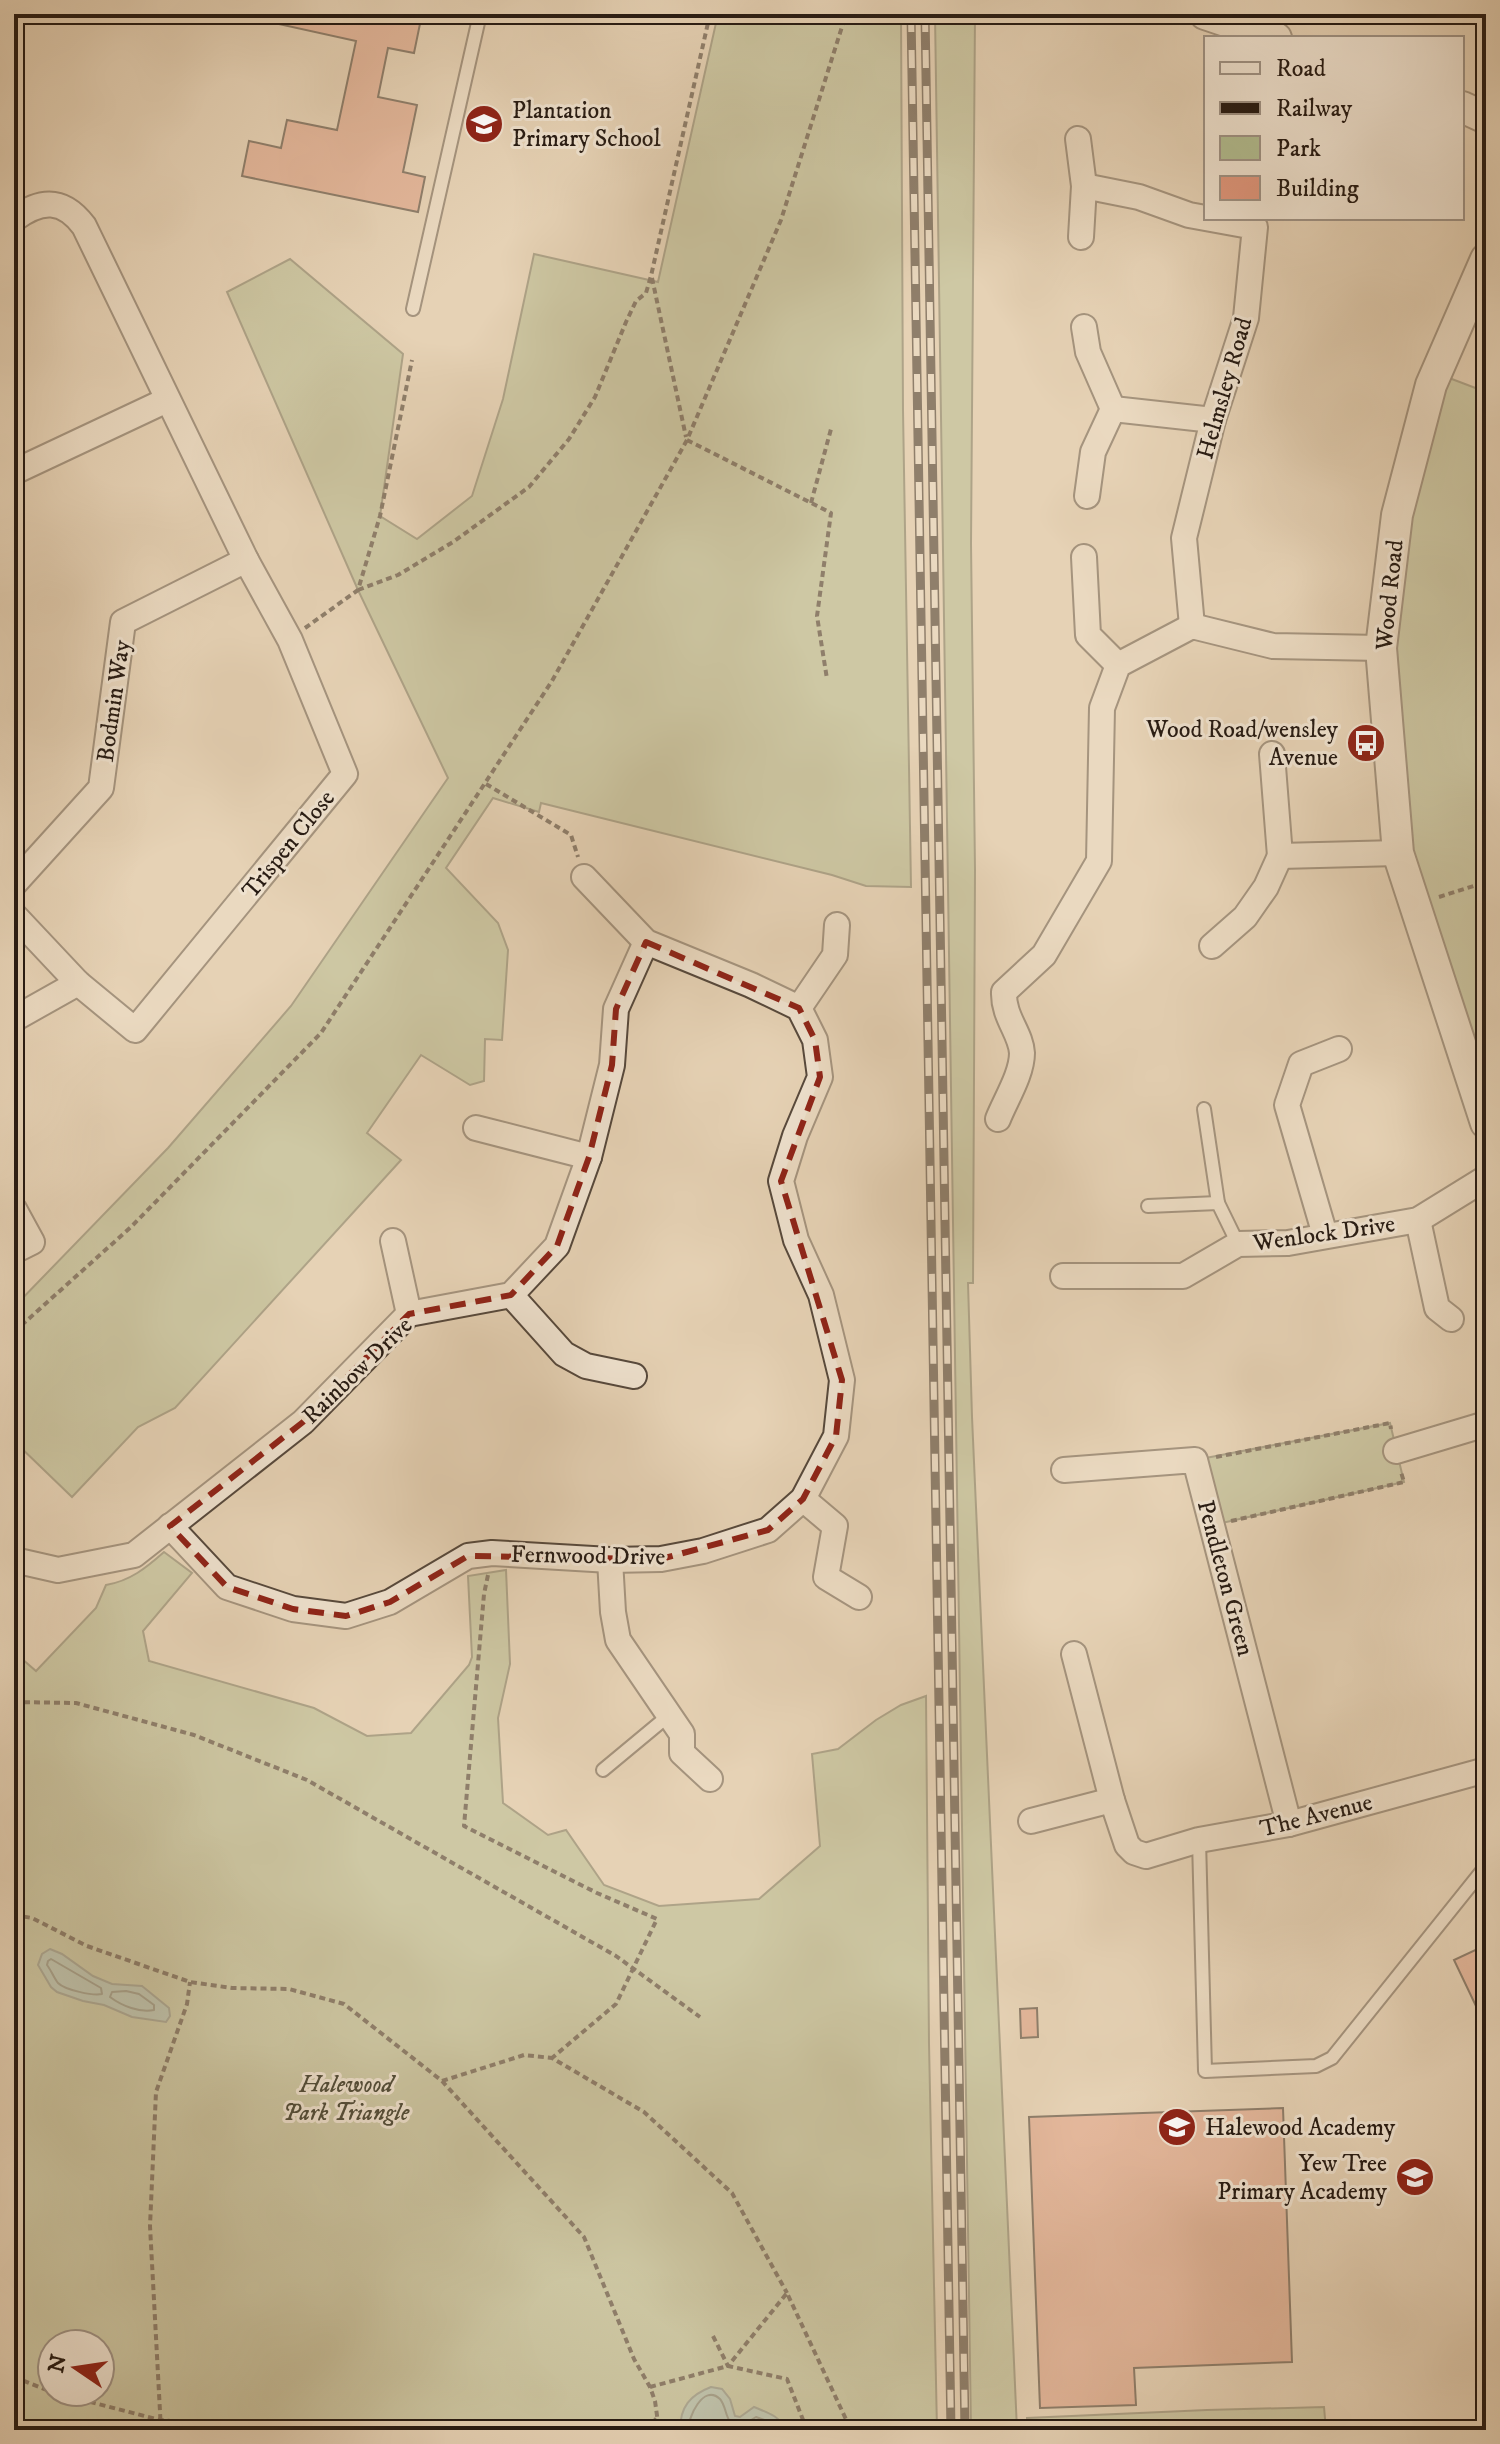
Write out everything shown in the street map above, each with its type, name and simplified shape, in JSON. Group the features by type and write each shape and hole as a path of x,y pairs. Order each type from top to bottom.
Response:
{"street":[{"path":"1205,14 1250,21 1273,36"},
{"path":"1464,108 1486,118"},
{"path":"1078,139 1084,186 1081,237"},
{"name":"Helmsley Road","path":"1084,186 1139,197 1204,218"},
{"name":"Trispen Close","path":"14,219 28,208 47,204 62,206 74,213 84,226 246,560 290,640 345,774 135,1030 78,983 14,915"},
{"name":"Helmsley Road","path":"1192,626 1184,538 1213,420 1246,318 1255,227 1216,220"},
{"name":"Wood Road","path":"1486,259 1431,385 1397,515 1381,648 1398,853 1486,1123"},
{"path":"1084,327 1088,352 1113,409 1093,452 1087,496"},
{"path":"23,468 167,400"},
{"path":"1113,409 1213,420"},
{"path":"1084,557 1088,635 1118,665"},
{"name":"Bodmin Way","path":"14,884 101,788 123,622 246,560"},
{"path":"998,1119 1019,1066 1022,1050 1004,1006 1004,992 1044,955 1099,861 1102,708 1118,665 1192,626 1273,646 1381,648"},
{"path":"1212,946 1245,917 1266,887 1280,856 1272,754"},
{"path":"1280,856 1398,853"},
{"path":"584,877 646,942 799,1008 835,955 837,925"},
{"path":"634,1376 586,1366 564,1354 511,1295 557,1246 589,1157 612,1065 616,1009 646,942"},
{"path":"14,1019 78,983"},
{"name":"Fernwood Drive","path":"170,1526 227,1587 293,1609 346,1616 390,1602 468,1556 492,1553 610,1560 661,1559 703,1551 768,1530 803,1499 836,1436 842,1380 821,1295 796,1240 781,1181 795,1136 820,1077 815,1040 799,1008"},
{"path":"1325,1235 1287,1105 1301,1064 1339,1049"},
{"path":"476,1128 589,1157"},
{"name":"Wenlock Drive","path":"1063,1276 1183,1276 1238,1244 1288,1243 1418,1220 1486,1178"},
{"path":"14,1209 32,1242 14,1251"},
{"path":"1418,1220 1437,1308 1451,1319"},
{"path":"393,1241 409,1314"},
{"name":"Rainbow Drive","path":"14,1560 58,1570 134,1555 303,1422 409,1314 511,1295"},
{"path":"1396,1451 1486,1424"},
{"path":"1064,1470 1195,1460"},
{"name":"Pendleton Green","path":"1195,1460 1289,1824"},
{"path":"803,1499 835,1526 826,1577 859,1597"},
{"path":"610,1560 618,1640 682,1734 682,1753 710,1779"},
{"path":"1031,1821 1112,1800 1074,1654"},
{"name":"The Avenue","path":"1112,1800 1127,1845 1134,1852 1146,1856 1199,1840 1289,1824 1486,1770"}],"lane":[{"path":"413,309 480,14"},
{"path":"1204,1109 1218,1203 1238,1244"},
{"path":"1148,1206 1218,1203"},
{"path":"603,1770 668,1716"},
{"path":"1199,1840 1205,2071 1325,2063 1486,1866"}],"path":[{"path":"290,640 358,590 398,575 453,542 529,487 569,439 595,397 636,301 646,293 710,14"},
{"path":"14,1332 131,1227 321,1033 552,681 687,440 781,220 846,14"},
{"path":"651,276 687,440"},
{"path":"358,590 380,516 412,360"},
{"path":"811,503 831,429"},
{"path":"687,440 831,513 817,616 827,679"},
{"path":"486,784 571,835 584,877"},
{"path":"1415,905 1486,882"},
{"path":"1195,1460 1390,1423 1404,1482 1213,1525"},
{"path":"484,1594 464,1826 597,1893 657,1919 616,2004 552,2058"},
{"path":"14,1702 76,1703 194,1735 307,1780 634,1968 700,2017"},
{"path":"14,1915 32,1918 87,1946 190,1982 232,1988 289,1989 344,2004 442,2081 584,2237 634,2359 650,2387 659,2430"},
{"path":"161,2430 150,2226 156,2092 187,2004 190,1982"},
{"path":"442,2081 524,2055 552,2058 644,2112 732,2193 787,2293 851,2430"},
{"path":"728,2366 787,2293"},
{"path":"713,2336 728,2366"},
{"path":"650,2387 728,2366 787,2379 807,2430"},
{"path":"14,2377 52,2392 160,2420 263,2430"},
{"path":"645,2430 657,2418"},
{"path":"14,2419 32,2430"}],"highlighted area":[{"path":"646,942 799,1008 815,1040 820,1077 781,1181 842,1380 836,1436 803,1499 768,1530 661,1559 468,1556 390,1602 346,1616 293,1609 227,1587 170,1526 303,1422 409,1314 511,1295 557,1246 589,1157 612,1065 616,1009"}],"green space":[{"path":"718,14 901,14 903,411 911,887 866,886 541,803 539,812 493,798 446,868 498,923 508,950 502,1040 485,1039 484,1081 470,1085 421,1055 367,1133 401,1160 175,1408 138,1427 72,1497 14,1441 14,1307 168,1148 291,1006 448,778 358,590 227,292 290,259 403,354 380,516 417,539 472,496 503,399 534,254 658,282"},
{"path":"935,14 975,14 971,544 975,870 973,1283 968,1283 1017,2430 971,2430"},
{"path":"1436,373 1486,392 1486,1123 1405,873 1383,628"},
{"path":"1390,1423 1404,1482 1213,1525 1195,1460"},
{"name":"Halewood Park Triangle","path":"164,1552 192,1573 143,1631 149,1661 314,1708 367,1736 411,1733 469,1665 472,1657 468,1576 506,1570 510,1664 498,1718 503,1803 548,1835 566,1830 604,1885 659,1906 759,1899 820,1846 812,1754 838,1749 876,1720 901,1705 926,1696 937,2430 14,2430 14,1652 36,1671 96,1608 106,1585 130,1577"},
{"path":"1324,2407 1326,2430 1027,2430 1027,2418"}],"water":[{"path":"50,1949 112,1984 142,1986 169,2008 170,2016 166,2022 132,2017 104,2005 57,1992 38,1965 42,1954"},
{"path":"711,2387 722,2389 730,2399 735,2416 740,2417 754,2407 777,2418 785,2430 680,2430 684,2408 697,2394"}],"building":[{"path":"265,14 422,14 414,53 388,48 378,97 417,105 403,172 425,177 418,212 242,176 249,141 281,148 287,120 337,130 356,41 265,21"},
{"path":"1486,1945 1486,2027 1454,1960"},
{"path":"1037,2008 1038,2037 1021,2038 1020,2009"},
{"path":"1283,2108 1292,2362 1134,2368 1136,2405 1040,2408 1029,2117"}],"railway":[{"path":"911,14 951,2430"},
{"path":"925,14 965,2430"}],"place":[{"name":"Plantation Primary School","path":"484,124"},
{"name":"Wood Road/wensley Avenue","path":"1366,743"},
{"name":"Halewood Academy","path":"1177,2127"},
{"name":"Yew Tree Primary Academy","path":"1415,2177"}]}
